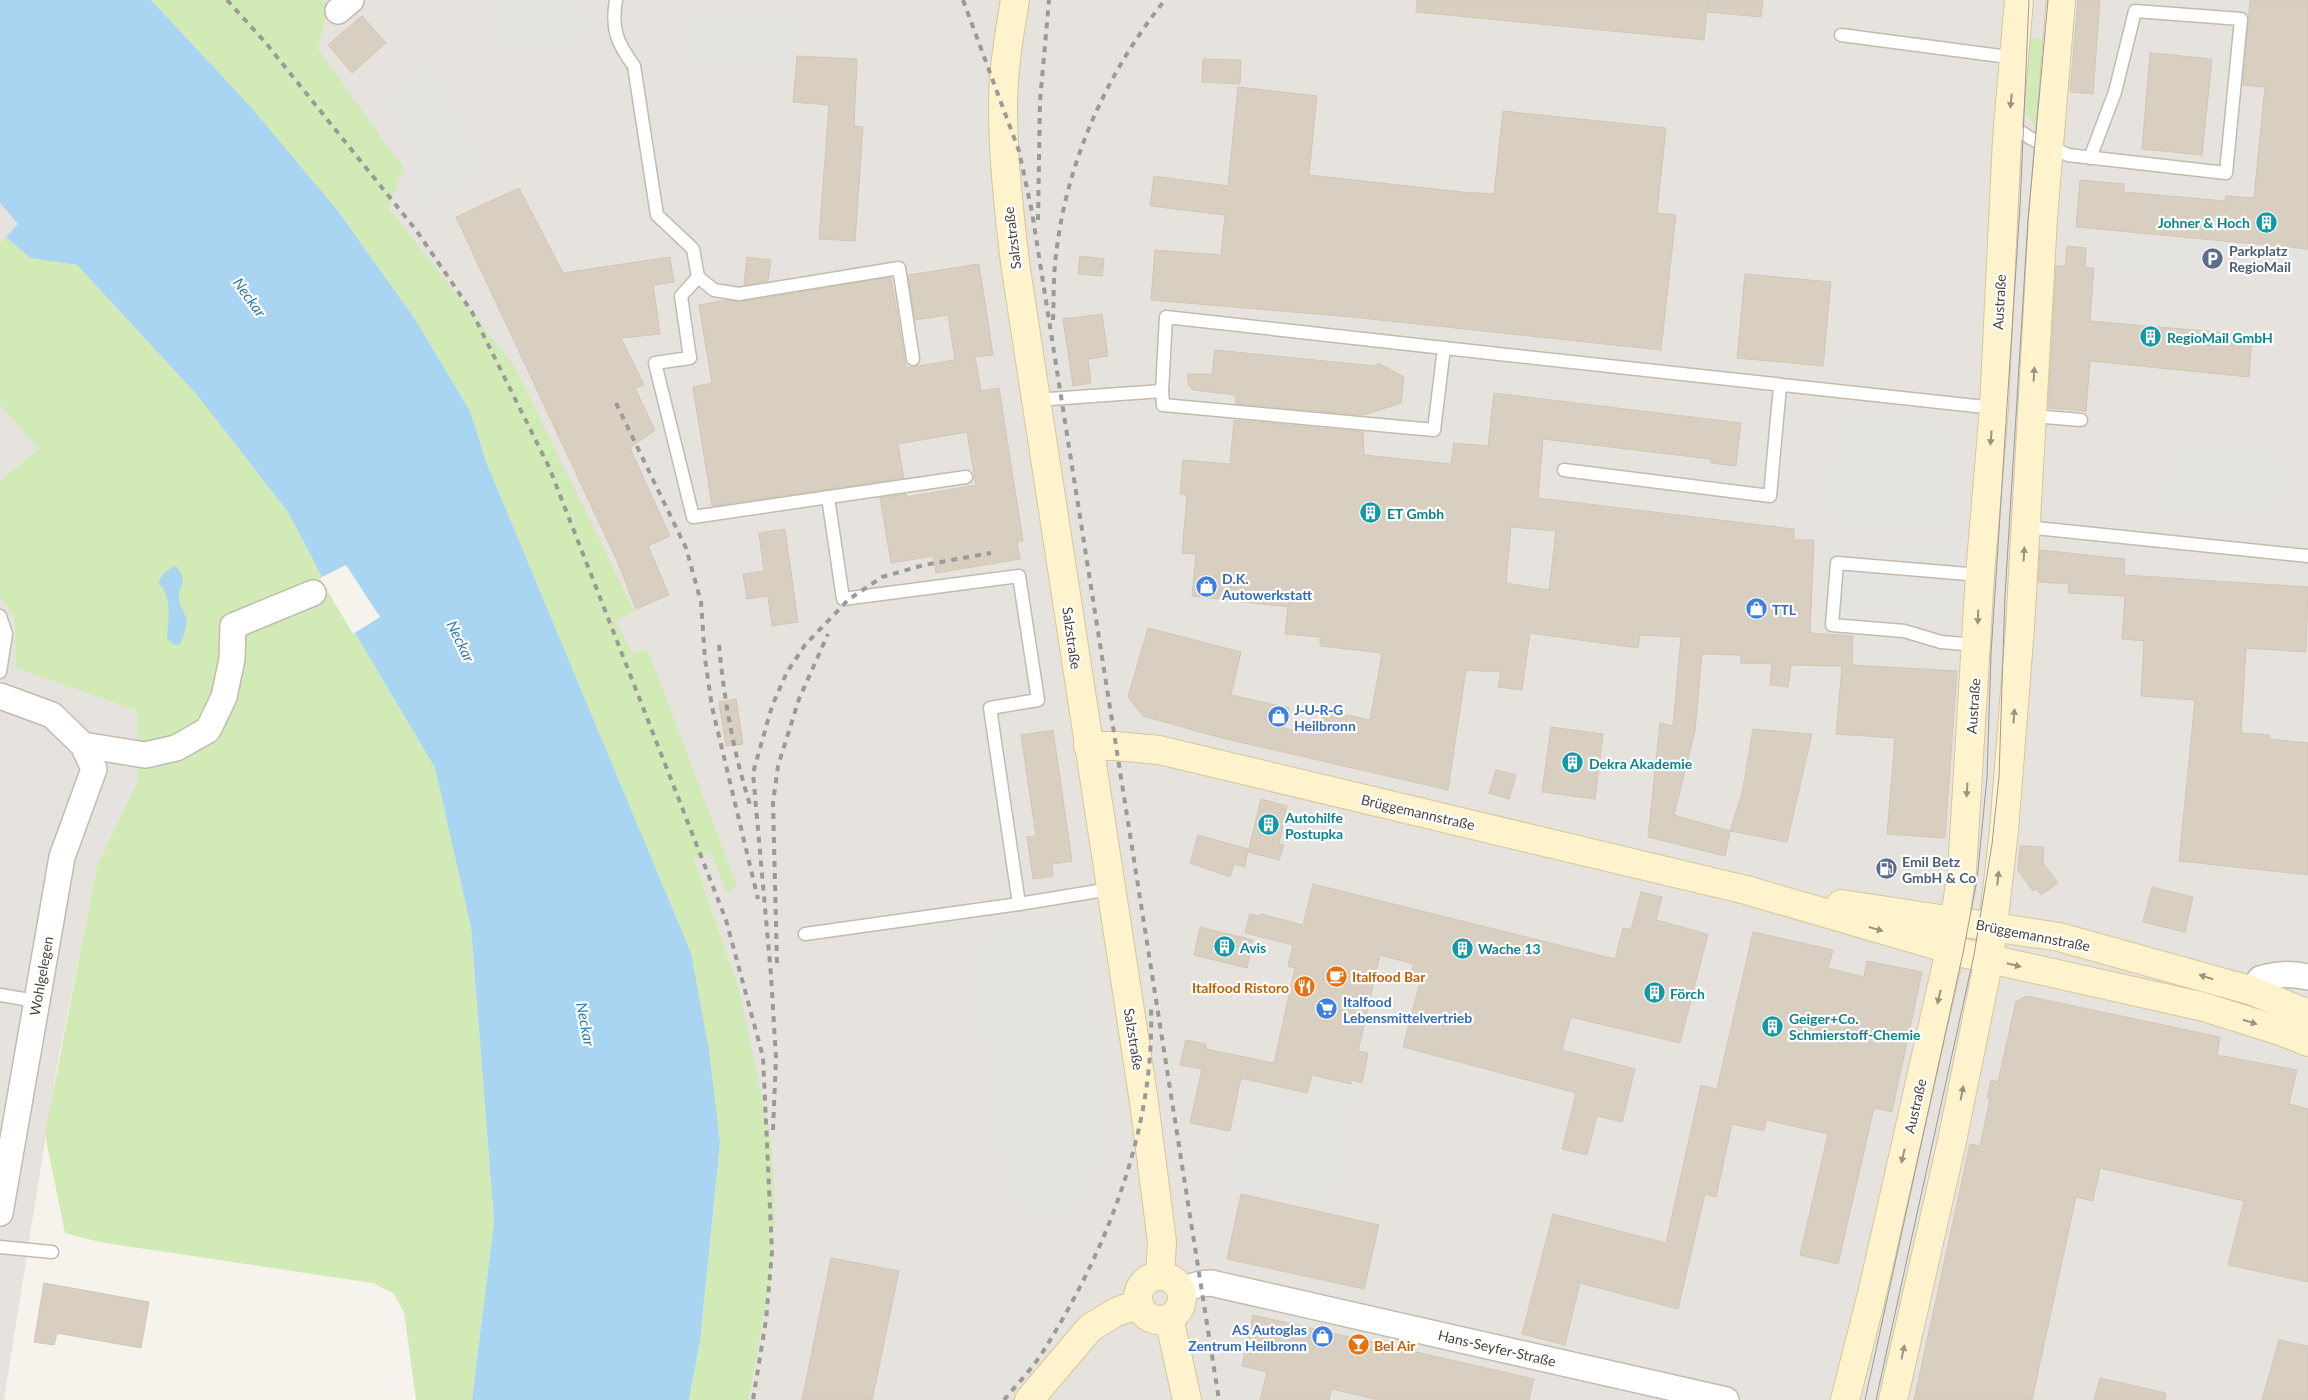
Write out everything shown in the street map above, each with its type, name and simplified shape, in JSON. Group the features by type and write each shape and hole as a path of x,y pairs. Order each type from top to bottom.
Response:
{"main road":[{"name":"Salzstraße","path":"1016,0 1008,43 1003,104 1005,172 1015,263 1144,1102 1162,1242 1170,1283"},
{"name":"Austraße","path":"1847,1398 1950,950 1962,871 1980,575 1994,408 2007,139 2016,58 2019,0"},
{"path":"1893,1400 1952,1141 1989,959 1993,926 2014,716 2048,145 2061,0"},
{"name":"Brüggemannstraße","path":"1088,746 1116,746 1160,750 1746,890 1950,950 2204,1007 2283,1032 2308,1042"},
{"name":"Brüggemannstraße","path":"1746,890 1954,920 2058,938 2253,991 2308,1014"},
{"path":"1153,1277 1170,1283 1182,1296 1179,1310 1169,1318 1154,1320 1147,1316 1139,1304 1138,1297 1142,1285 1153,1277"},
{"path":"1029,1400 1090,1328 1116,1312 1139,1304"},
{"path":"1169,1318 1187,1400"}],"street":[{"path":"0,696 52,714 83,745 145,755 176,748 208,730 224,697 232,659 233,626 313,593"},
{"name":"Wohlgelegen","path":"0,1213 62,857 94,769 83,745"},
{"path":"2253,991 2260,979 2272,975 2289,974 2308,977"},
{"name":"Hans-Seyfer-Straße","path":"1170,1283 1211,1283 1726,1400"}],"lane":[{"path":"616,0 613,20 622,50 634,66 657,215 693,249 698,276 714,290 739,294 899,268 913,359"},
{"path":"2007,139 2023,133 2035,143 2048,145 2068,155 2090,158 2226,173 2241,19 2135,11 2115,92 2090,158"},
{"path":"1841,35 2016,58"},
{"path":"698,276 681,296 690,358 655,363 693,517 966,476"},
{"path":"1444,348 1434,430 1164,405 1162,390 1166,317 1444,348 1780,386 1994,408"},
{"path":"1564,470 1770,496 1780,386"},
{"path":"1036,400 1162,390"},
{"path":"2032,416 2081,420"},
{"path":"828,497 843,599 1019,576 1038,700 990,708 1019,904"},
{"path":"2026,527 2308,556"},
{"path":"1977,645 1941,642 1904,631 1832,625 1837,563 1980,575"},
{"path":"0,616 6,634 0,672"},
{"path":"806,934 1019,904 1110,889"},
{"path":"0,995 36,1001"},
{"path":"0,1247 52,1252"}],"shaded area":[{"path":"323,0 2308,0 2308,1400 749,1400 770,1282 738,986 694,859 711,854 727,892 730,890 648,650 632,654 616,620 633,613 513,364 388,207 318,49 329,6"},
{"path":"495,0 581,0 587,41 504,54"},
{"path":"718,5 833,7 833,22 798,23 793,62 682,62 681,12"},
{"path":"439,65 491,178 425,211 406,164 412,160 387,108 379,112 373,102 406,71"},
{"path":"0,203 19,224 0,243"},
{"name":"Parkplatz RegioMail","path":"2121,234 2308,251 2308,270 2248,265 2246,283 2118,271"},
{"path":"0,405 39,449 0,480"},
{"path":"1839,412 1934,420 1955,451 1945,535 1827,524"},
{"path":"2172,443 2285,454 2279,515 2256,512 2255,520 2165,510"},
{"path":"1823,535 1961,546 1954,626 1843,617 1848,561 1822,558"},
{"path":"0,597 14,616 16,668 137,711 137,783 97,865 56,1071 4,1400 0,1400"},
{"path":"1079,920 1094,1002 1102,1069 1100,1149 1090,1195 1079,1211 1061,1217 1042,1217 1023,1211 1008,1193 967,935"},
{"path":"1312,1081 1357,1091 1332,1209 1232,1188 1254,1084 1309,1095"}],"green space":[{"path":"151,0 323,0 329,6 318,49 404,169 388,207 513,364 635,612 616,620 632,653 648,650 737,886 727,893 711,854 694,859 738,986 772,1144 775,1217 770,1282 749,1400 689,1400 700,1341 720,1143 691,953 487,464 470,411 415,319 338,211 251,107"},
{"path":"2021,34 2031,35 2031,38 2044,39 2038,130 2026,115 2019,113"},
{"path":"6,237 30,258 77,265 197,395 288,512 322,577 435,768 471,928 494,1221 472,1400 416,1400 404,1312 393,1293 373,1283 99,1242 65,1233 45,1134 97,865 137,783 137,711 16,668 14,616 0,597 0,480 39,449 0,405 0,243"}],"water":[{"name":"Neckar","path":"0,0 151,0 251,107 338,211 415,319 470,411 487,464 691,953 709,1051 720,1143 700,1341 689,1400 472,1400 494,1221 471,928 435,768 322,577 288,512 197,395 77,265 30,258 6,237 18,224 0,203"},
{"path":"174,566 177,567 183,578 179,599 186,621 185,631 180,644 175,645 167,639 168,602 163,588 158,582 163,574"}],"pier":[{"path":"346,565 380,617 353,634 320,578"}],"building":[{"path":"1417,0 1708,0 1704,40 1416,12"},
{"path":"1708,0 1763,0 1761,17 1708,12"},
{"path":"2078,0 2100,0 2093,94 2070,92"},
{"path":"2250,0 2308,0 2308,249 2076,227 2080,180 2124,184 2124,192 2225,201 2226,196 2254,198 2265,87 2243,85"},
{"path":"362,16 386,43 352,73 328,45"},
{"path":"2150,53 2212,59 2202,155 2142,149"},
{"path":"797,56 857,59 854,126 863,127 855,241 819,239 829,105 793,102"},
{"path":"1203,59 1241,60 1240,84 1202,82"},
{"path":"1238,87 1317,96 1309,175 1462,192 1494,194 1503,111 1666,128 1657,213 1676,215 1661,350 1352,317 1151,300 1155,250 1221,255 1225,215 1150,206 1154,176 1228,186"},
{"path":"519,188 563,273 670,257 674,282 653,285 660,334 621,338 644,385 635,388 655,430 630,448 670,536 648,546 669,595 636,609 618,563 456,217"},
{"name":"RegioMail GmbH","path":"2067,246 2086,248 2085,268 2094,268 2090,321 2252,335 2249,377 2090,361 2086,411 2048,408 2056,266 2065,266"},
{"path":"1080,256 1104,259 1102,276 1078,274"},
{"path":"747,257 771,260 768,281 744,285"},
{"path":"979,264 993,355 975,357 981,391 999,388 1023,541 1017,541 1020,559 936,573 933,556 891,563 880,498 906,494 907,497 976,485 967,432 898,444 904,478 712,506 693,387 712,383 699,305 726,300 740,302 891,277 906,368 955,360 948,315 915,320 908,275"},
{"path":"1745,274 1831,282 1823,366 1737,358"},
{"path":"1102,314 1108,356 1088,359 1091,383 1073,386 1063,319"},
{"path":"1215,350 1376,366 1378,363 1404,377 1401,403 1364,415 1236,404 1236,395 1193,390 1189,386 1187,374 1212,374"},
{"path":"1494,393 1741,423 1736,466 1711,463 1711,459 1543,439 1538,498 1794,529 1794,540 1814,540 1810,633 1853,636 1852,665 1957,671 1945,838 1887,834 1895,738 1836,734 1842,666 1791,665 1788,687 1770,685 1772,664 1741,663 1741,655 1702,654 1695,731 1674,815 1730,831 1725,856 1648,837 1660,723 1673,726 1681,637 1640,635 1638,648 1530,633 1522,690 1498,687 1501,672 1466,670 1448,790 1222,738 1143,716 1128,697 1148,628 1241,652 1231,695 1289,708 1284,728 1316,735 1325,710 1370,720 1382,653 1320,646 1320,637 1285,634 1288,607 1192,596 1196,554 1182,553 1187,495 1180,494 1183,460 1230,464 1234,420 1363,432 1364,455 1451,464 1454,443 1488,446","holes":["1511,527 1556,531 1549,590 1506,583"]},
{"path":"785,529 798,622 772,626 768,596 747,599 743,574 764,571 759,533"},
{"path":"2040,550 2125,559 2124,575 2308,587 2306,652 2246,648 2241,733 2270,735 2270,739 2308,743 2308,875 2179,861 2195,700 2141,696 2144,641 2122,639 2125,596 2068,593 2069,584 2038,582"},
{"path":"736,699 743,744 726,746 719,702"},
{"name":"Dekra Akademie","path":"1551,727 1603,734 1595,799 1542,792"},
{"path":"1753,729 1812,734 1787,842 1730,831 1742,793"},
{"path":"1053,730 1072,861 1052,864 1053,876 1033,879 1027,837 1036,836 1021,735"},
{"path":"1496,770 1516,775 1509,799 1489,793"},
{"name":"Autohilfe Postupka","path":"1261,799 1287,806 1279,844 1284,845 1279,860 1248,852"},
{"path":"1198,835 1248,849 1245,867 1234,864 1230,877 1190,863"},
{"path":"2020,846 2044,847 2043,863 2058,883 2041,895 2036,889 2033,891 2018,871"},
{"path":"1313,884 1615,959 1623,928 1631,930 1641,892 1662,897 1656,920 1708,934 1680,1043 1571,1017 1562,1050 1635,1069 1622,1122 1597,1116 1587,1155 1562,1149 1576,1093 1403,1047 1421,978 1410,976 1414,964 1380,955 1358,1051 1368,1053 1362,1083 1351,1080 1351,1084 1312,1075 1307,1093 1241,1078 1230,1131 1190,1123 1202,1069 1180,1065 1186,1040 1206,1044 1206,1049 1274,1063 1295,968 1288,966 1293,945 1245,933 1250,914 1260,916 1261,914 1303,925"},
{"path":"2152,887 2193,897 2185,932 2143,922"},
{"name":"Avis","path":"1200,927 1253,940 1247,968 1194,955"},
{"path":"1753,932 1833,950 1828,968 1864,977 1867,961 1922,972 1892,1112 1874,1108 1838,1264 1800,1255 1828,1134 1766,1120 1764,1131 1732,1124 1716,1197 1705,1194 1678,1309 1580,1283 1565,1345 1522,1334 1553,1214 1666,1243 1701,1085 1717,1089"},
{"path":"2027,996 2220,1037 2217,1055 2297,1070 2289,1104 2308,1109 2308,1282 2228,1265 2244,1201 2100,1168 2093,1201 2076,1197 2032,1400 1914,1400 1970,1144 1980,1146 1990,1099 1987,1098 1991,1080 1998,1082 2016,1001"},
{"path":"1241,1194 1379,1225 1364,1289 1227,1259"},
{"path":"831,1258 899,1271 872,1400 802,1400"},
{"path":"44,1283 149,1302 141,1348 57,1333 54,1345 34,1342"},
{"path":"1253,1315 1534,1379 1529,1400 1378,1400 1332,1389 1329,1400 1260,1400 1267,1372 1242,1366"},
{"path":"2279,1340 2308,1346 2308,1400 2262,1400"},
{"path":"2100,1378 2166,1393 2165,1400 2094,1400"}],"tram line":[{"path":"1865,1400 1963,953 1977,880 1987,777 1991,654 2020,206 2029,0"},
{"path":"1876,1400 1974,955 1992,844 1999,777 2005,595 2028,220 2048,0"}],"railway":[{"path":"227,0 265,42 416,230 472,312 549,467 726,920 763,1057 772,1252 766,1320 753,1400"},
{"path":"963,0 1019,151 1032,212 1219,1400"},
{"path":"1038,220 1040,101 1049,0"},
{"path":"1053,320 1055,263 1061,221 1069,186 1080,153 1092,120 1125,57 1165,0"},
{"path":"616,403 686,548 701,602 705,659 712,707 758,899"},
{"path":"773,1130 776,1058 771,975 753,773 772,706 787,672 805,645 848,600 882,577 924,565 991,553"},
{"path":"777,963 773,803 778,766 799,699 828,634"},
{"path":"719,645 731,727 751,808"},
{"path":"1004,1400 1030,1370 1067,1312 1107,1229 1136,1143 1145,1098 1150,1053 1151,1008"}],"place":[{"name":"Johner & Hoch","path":"2266,222"},
{"name":"Parkplatz RegioMail","path":"2213,258"},
{"name":"RegioMail GmbH","path":"2151,337"},
{"name":"ET Gmbh","path":"1371,513"},
{"name":"D.K. Autowerkstatt","path":"1206,586"},
{"name":"TTL","path":"1756,609"},
{"name":"J⁃U⁃R⁃G Heilbronn","path":"1278,717"},
{"name":"Dekra Akademie","path":"1573,763"},
{"name":"Autohilfe Postupka","path":"1269,825"},
{"name":"Emil Betz GmbH & Co","path":"1886,869"},
{"name":"Avis","path":"1224,947"},
{"name":"Wache 13","path":"1462,948"},
{"name":"Italfood Bar","path":"1336,976"},
{"name":"Italfood Ristoro","path":"1305,987"},
{"name":"Förch","path":"1654,993"},
{"name":"Italfood Lebensmittelvertrieb","path":"1327,1009"},
{"name":"Geiger+Co. Schmierstoff-Chemie","path":"1773,1026"},
{"name":"AS Autoglas Zentrum Heilbronn","path":"1323,1337"},
{"name":"Bel Air","path":"1358,1345"}]}
